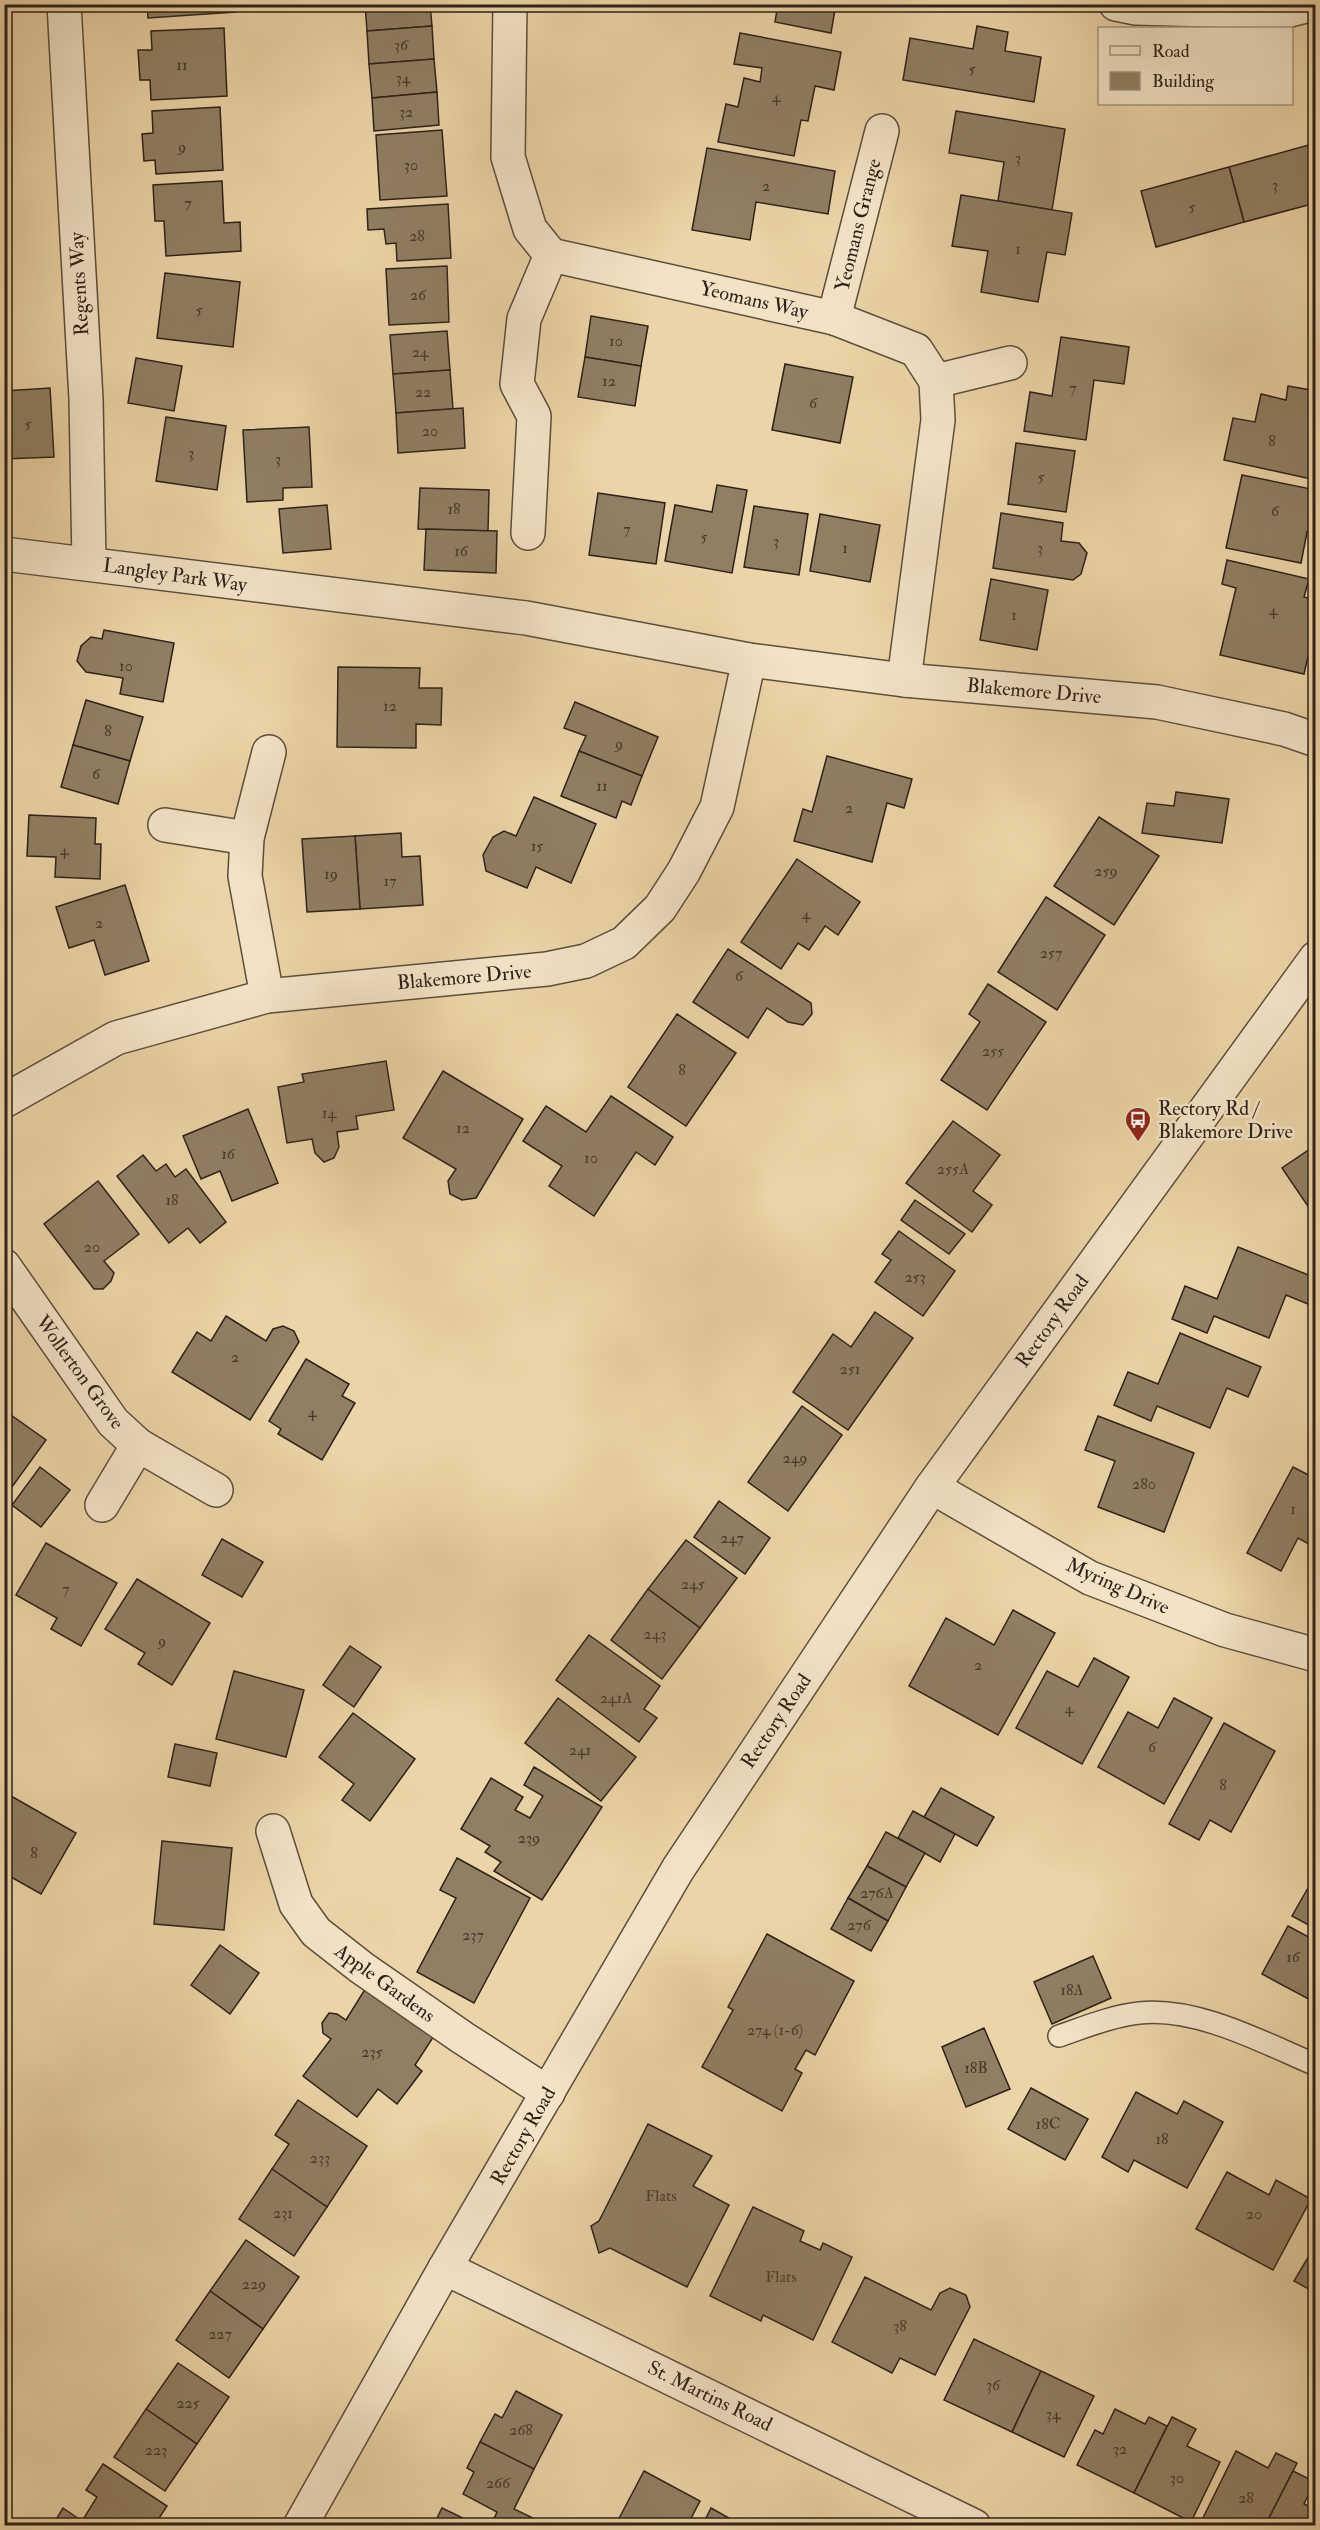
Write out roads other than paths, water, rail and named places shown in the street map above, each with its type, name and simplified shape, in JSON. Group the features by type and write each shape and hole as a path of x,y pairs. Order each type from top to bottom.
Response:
{"street":[{"name":"Regents Way","path":"64,4 86,399 89,563"},
{"path":"510,4 508,157 530,229 551,255 524,319 517,384 534,416 528,533"},
{"path":"1116,4 1136,8 1282,12 1312,4"},
{"name":"Yeomans Grange","path":"834,318 882,130"},
{"name":"Yeomans Way","path":"551,255 834,318 916,350 936,381 938,420 904,680"},
{"path":"936,381 1010,363"},
{"name":"Langley Park Way","path":"4,554 346,597"},
{"name":"Blakemore Drive","path":"346,597 526,618 749,660 904,680 1157,702 1284,729 1316,740"},
{"name":"Blakemore Drive","path":"4,1101 116,1038 267,996 547,969 586,961 624,943 660,908 684,871 717,807 749,660"},
{"path":"267,996 245,876 247,838 269,752"},
{"path":"165,825 247,838"},
{"name":"Rectory Road","path":"300,2526 446,2268 678,1869 932,1487 1316,958"},
{"name":"Wollerton Grove","path":"4,1266 113,1422 138,1445 216,1490"},
{"name":"Wollerton Grove","path":"102,1505 138,1445"},
{"name":"Myring Drive","path":"932,1487 1090,1578 1225,1630 1316,1655"},
{"name":"Apple Gardens","path":"273,1831 296,1904 316,1932 371,1975 548,2093"},
{"name":"St. Martins Road","path":"446,2268 974,2526"}],"lane":[{"path":"1059,2036 1116,2017 1142,2012 1198,2017 1316,2065"}],"place":[{"name":"Rectory Rd / Blakemore Drive","path":"1138,1143"}]}
